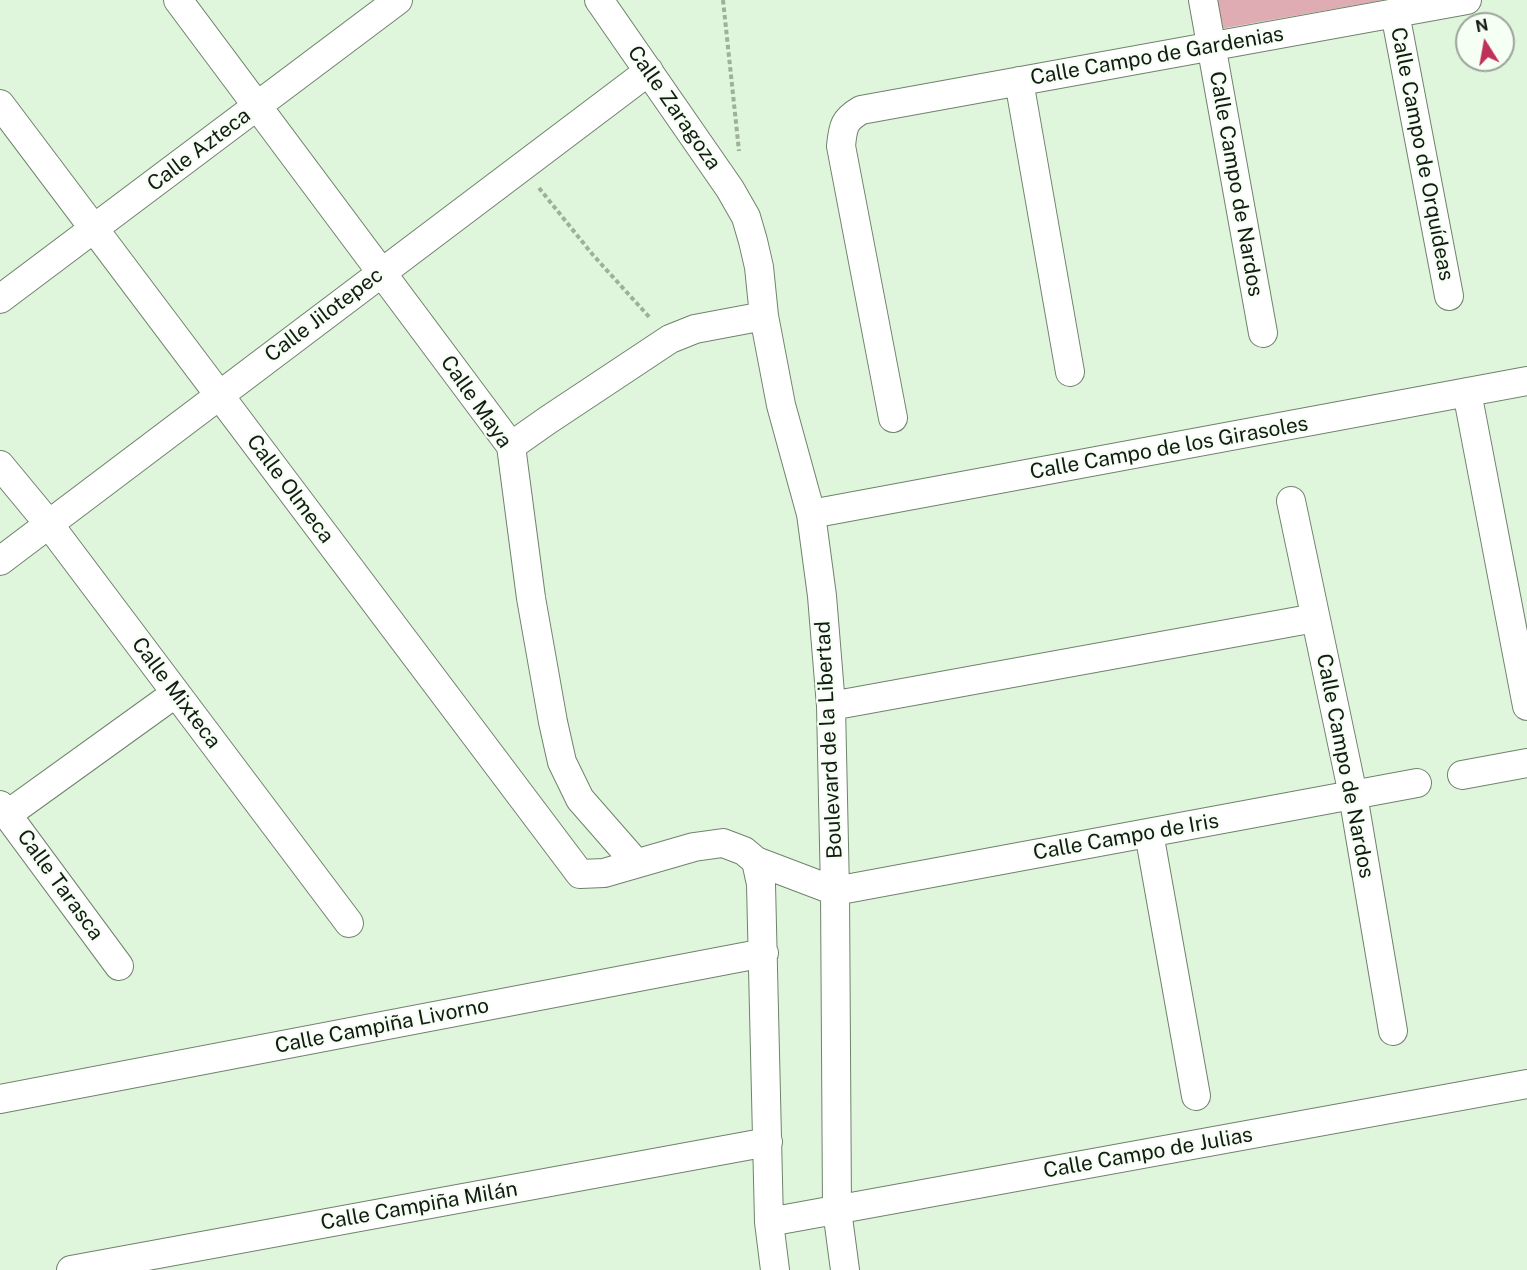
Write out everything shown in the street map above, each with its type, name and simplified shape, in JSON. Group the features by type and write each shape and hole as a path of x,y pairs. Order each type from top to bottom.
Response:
{"street":[{"name":"Calle Maya","path":"178,0 511,446 531,598 562,762 580,799 636,863"},
{"name":"Calle Azteca","path":"0,299 399,0"},
{"name":"Calle Zaragoza","path":"599,0 730,189 746,218"},
{"name":"Calle Campo de Nardos","path":"1203,0 1263,333"},
{"name":"Calle Campo de Gardenias","path":"893,418 841,146 842,129 849,117 861,110 1467,0"},
{"name":"Calle Campo de Orquídeas","path":"1395,13 1449,296"},
{"name":"Calle Jilotepec","path":"0,561 649,70"},
{"path":"1019,81 1070,372"},
{"name":"Calle Olmeca","path":"0,104 580,874 604,873 636,863"},
{"name":"Boulevard de la Libertad","path":"746,218 759,267 764,316 781,405 811,514 822,596 831,706 837,1210 845,1270"},
{"path":"511,446 670,339 695,329 764,316"},
{"name":"Calle Campo de los Girasoles","path":"811,514 1527,381"},
{"path":"1467,392 1527,706"},
{"name":"Calle Mixteca","path":"0,465 48,523 349,923"},
{"name":"Calle Campo de Nardos","path":"1291,501 1353,795 1393,1032"},
{"path":"831,706 1315,618"},
{"path":"4,810 176,693"},
{"path":"1462,775 1527,763"},
{"name":"Calle Campo de Iris","path":"835,891 1417,783"},
{"name":"Calle Tarasca","path":"4,810 119,966"},
{"path":"1149,833 1196,1096"},
{"path":"636,863 694,847 723,843 744,851 756,861 835,891"},
{"path":"756,861 761,884 769,1222 775,1270"},
{"name":"Calle Campiña Livorno","path":"0,1099 764,953"},
{"name":"Calle Campo de Julias","path":"769,1222 1527,1084"},
{"name":"Calle Campiña Milán","path":"70,1270 768,1142"}],"path":[{"path":"723,0 740,160"},
{"path":"522,166 593,255 670,339"}],"shaded area":[{"path":"1215,0 1384,0 1220,29"}]}
